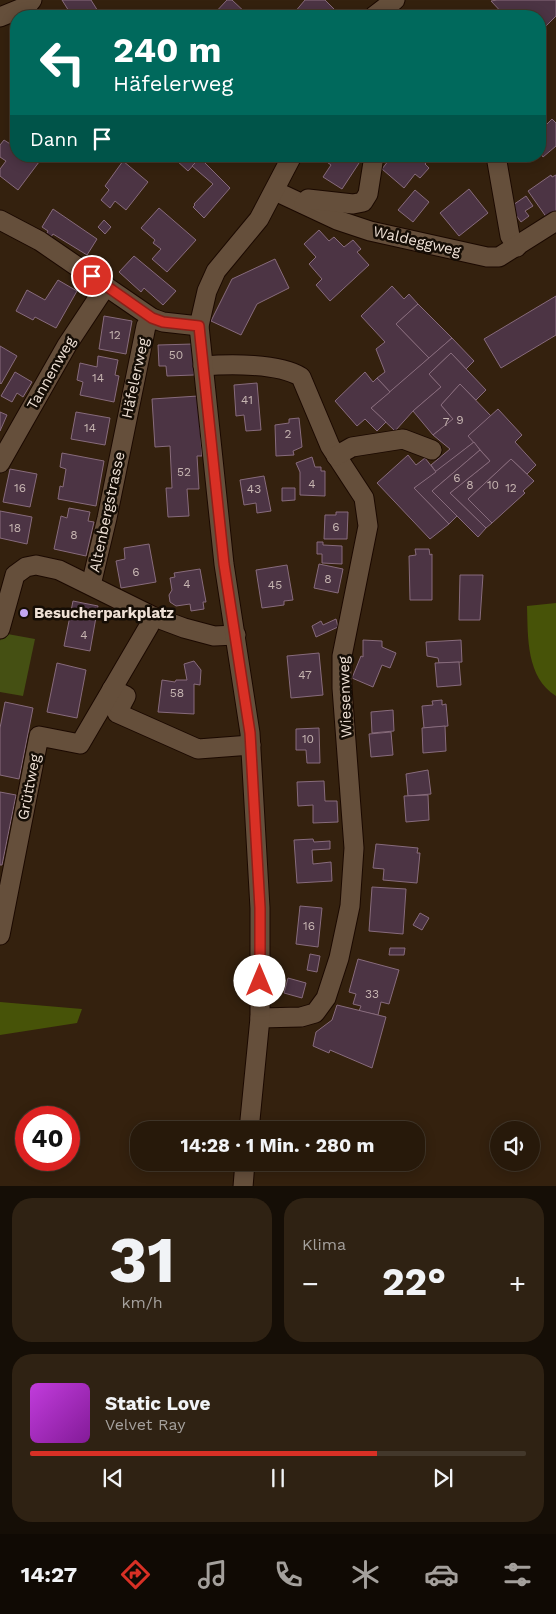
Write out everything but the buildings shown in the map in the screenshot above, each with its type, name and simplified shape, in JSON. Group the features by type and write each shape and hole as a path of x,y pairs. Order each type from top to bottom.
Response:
{"street":[{"path":"17,10 27,6 32,0"},
{"path":"382,10 395,0"},
{"path":"250,1121 260,1018 260,908 251,745 224,564 199,326 207,291 216,271 259,220 289,162"},
{"path":"304,204 308,199 353,204 364,202 368,194 373,162"},
{"path":"497,162 510,236 517,247"},
{"name":"Waldeggweg","path":"275,191 336,220 370,231 487,257 499,257 556,221"},
{"name":"Häfelerweg","path":"0,220 40,241 152,318 163,322 199,326"},
{"name":"Tannenweg","path":"0,463 68,345 106,286"},
{"name":"Häfelerweg","path":"123,439 146,326 152,318"},
{"name":"Wiesenweg","path":"203,366 225,364 291,371 301,377 336,456 364,498 368,526 342,656 342,688 354,848 350,906 339,958 326,998 315,1013 301,1017 260,1018"},
{"name":"Altenbergstrasse","path":"91,585 108,518 123,439"},
{"path":"336,456 352,447 403,439 432,450"},
{"path":"0,629 16,575 26,566 36,565 59,570 152,616 184,628 214,636 236,635"},
{"name":"Grüttweg","path":"0,935 40,736 80,744 149,626 152,616"},
{"path":"112,689 126,696 117,713 198,749 251,745"},
{"path":"243,1186 244,1171"}],"green space":[{"path":"556,603 556,696 546,688 534,668 529,644 527,606"},
{"path":"2,633 35,639 23,696 0,692 0,641"},
{"path":"0,1002 82,1009 77,1023 0,1035"}],"place":[{"name":"Besucherparkplatz","path":"24,613"}],"route":[{"path":"92,276 152,318 163,322 199,326 224,564 250,733 260,908 260,981"}]}
